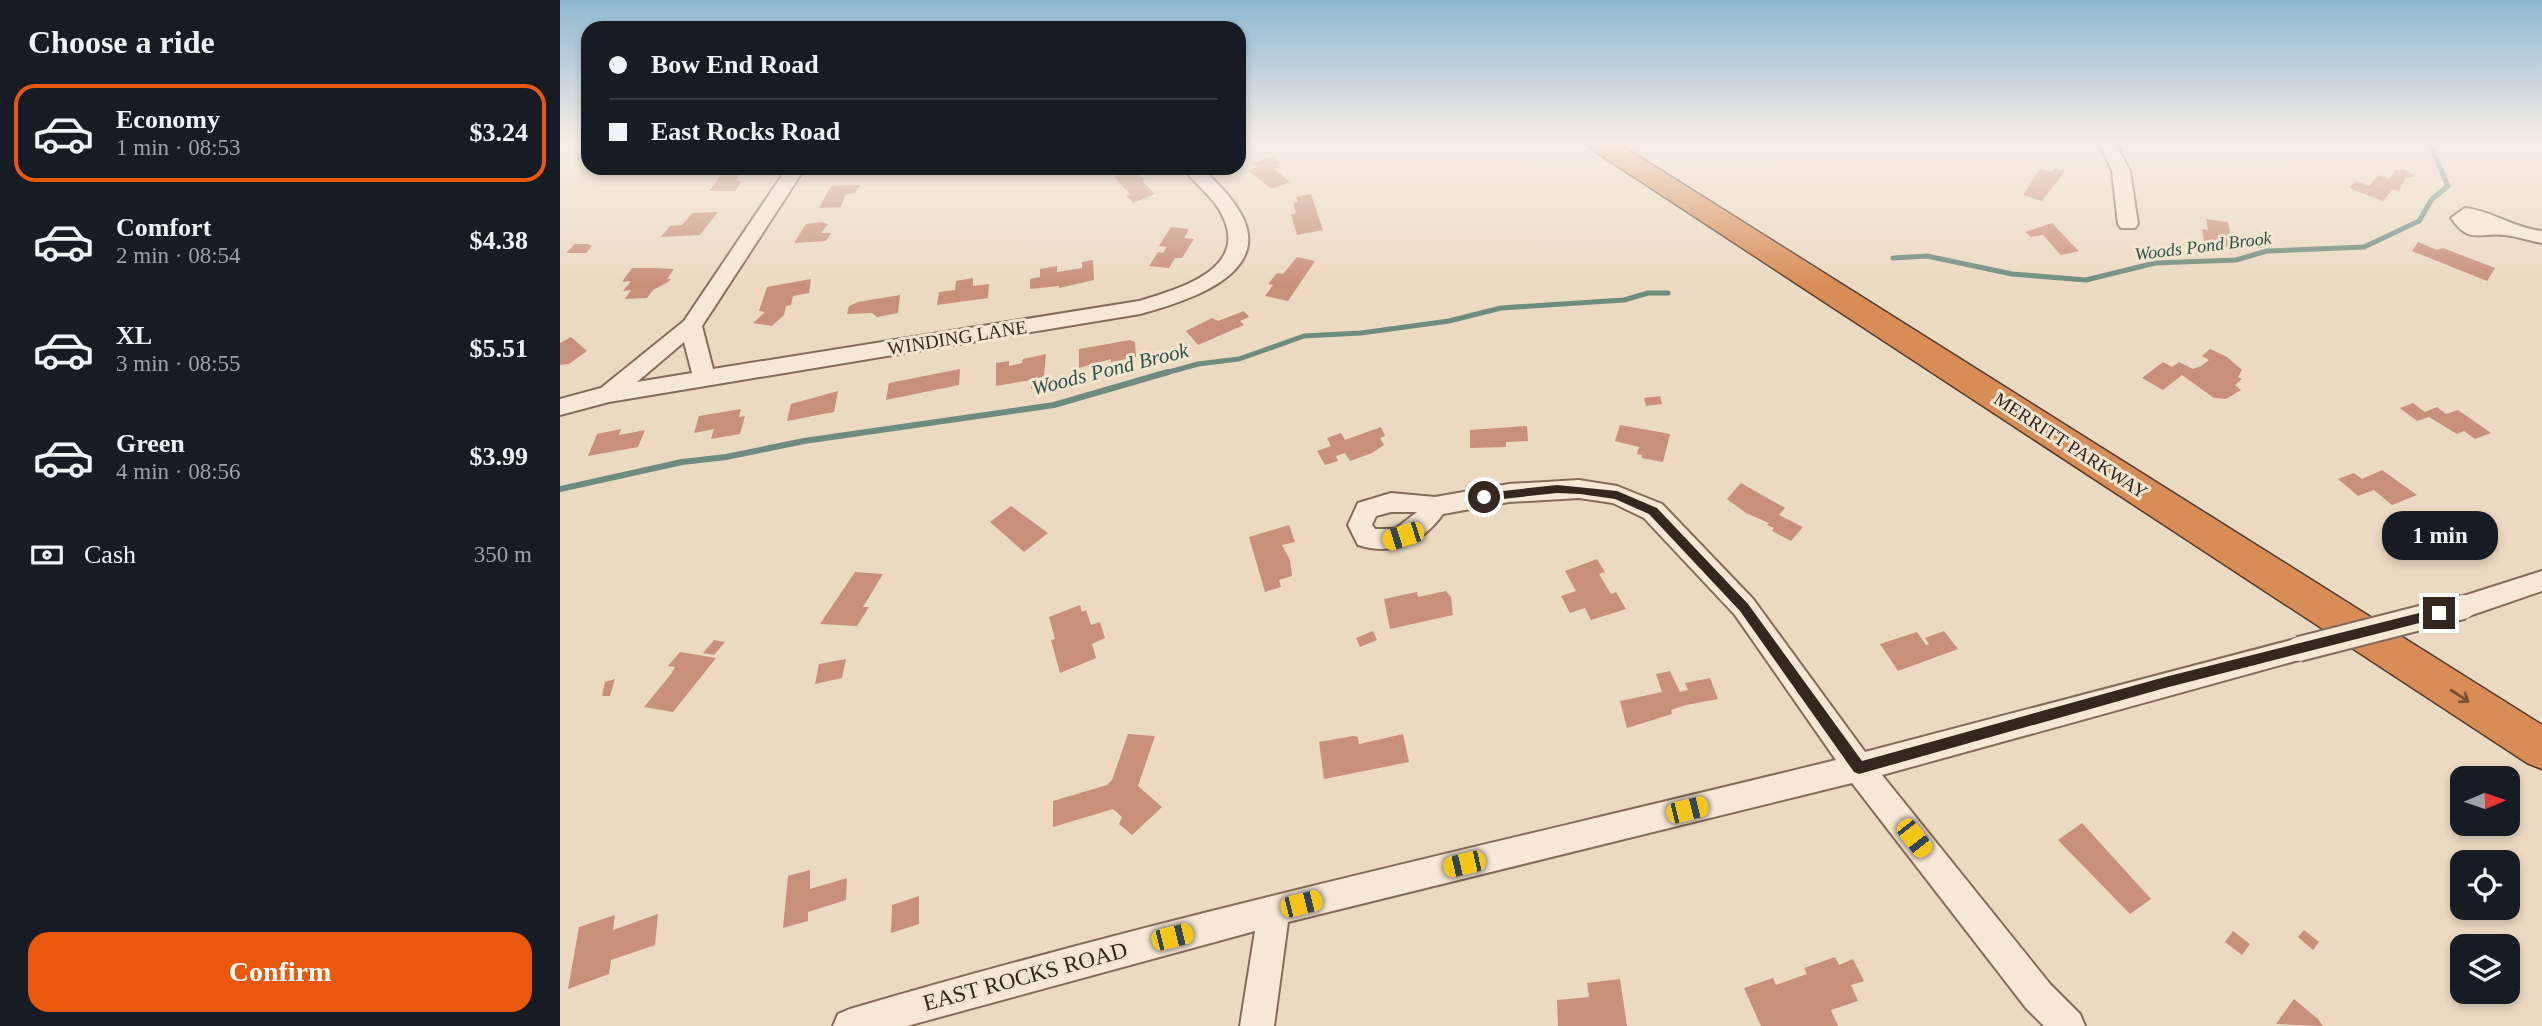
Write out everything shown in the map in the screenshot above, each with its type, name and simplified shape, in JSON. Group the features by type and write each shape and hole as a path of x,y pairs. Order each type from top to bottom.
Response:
{"highway":[{"name":"MERRITT PARKWAY","path":"1673,190 2542,749"},
{"name":"MERRITT PARKWAY","path":"1709,190 2542,720"}],"street":[{"path":"609,394 691,326 781,190"},
{"name":"WINDING LANE","path":"560,407 609,394 1140,307 1188,292 1216,277 1236,255 1240,234 1231,210 1215,190"},
{"path":"2123,190 2128,224"},
{"path":"2496,226 2542,237"},
{"path":"691,326 704,378"},
{"path":"1435,506 1509,493 1557,489 1617,495 1653,511 1744,607 1859,768 2038,996 2068,1026"},
{"name":"EAST ROCKS ROAD","path":"850,1026 969,989 1273,911 1859,768 2463,607 2542,581"},
{"path":"1256,1026 1273,911"}],"building":[{"path":"829,190 857,190 855,193 846,194 841,207 819,208"},
{"path":"1126,190 1151,190 1155,194 1133,203 1126,195 1130,194"},
{"path":"2026,190 2051,190 2042,201 2023,195"},
{"path":"2354,190 2392,190 2383,201"},
{"path":"1311,194 1323,230 1297,235 1291,215 1296,213 1293,203 1298,202 1296,197"},
{"path":"718,212 700,235 661,237 670,226 682,225 692,213"},
{"path":"2206,219 2228,222 2232,242 2237,246 2233,245 2234,250 2205,246 2202,229 2208,230"},
{"path":"2052,223 2079,251 2061,255 2043,235 2031,237 2025,232"},
{"path":"806,224 828,224 821,233 831,233 826,241 794,243"},
{"path":"1171,227 1189,229 1184,238 1194,239 1182,258 1175,258 1169,268 1149,266 1158,252 1163,253 1167,247 1159,246"},
{"path":"2418,242 2437,250 2443,248 2495,268 2487,281 2412,251"},
{"path":"575,244 592,246 586,253 566,253"},
{"path":"1297,257 1315,261 1288,301 1265,296 1273,285 1268,284 1277,273 1283,274"},
{"path":"1093,260 1094,280 1059,288 1030,289 1030,279 1040,277 1040,269 1057,266 1057,272 1082,268 1082,262"},
{"path":"632,268 674,269 667,279 671,279 653,290 647,298 625,299 631,290 623,291 631,281 622,282"},
{"path":"973,278 973,286 989,284 988,298 937,305 939,292 955,290 956,281"},
{"path":"811,279 809,293 793,296 784,315 772,326 753,323 765,312 759,311 767,287"},
{"path":"900,295 898,313 877,317 872,313 847,314 849,306 858,302"},
{"path":"1244,311 1249,317 1240,321 1244,325 1198,345 1186,331 1212,318 1218,321"},
{"path":"571,337 587,351 569,364 560,365 560,343"},
{"path":"1130,340 1135,342 1136,357 1111,362 1111,359 1079,368 1079,349"},
{"path":"2210,349 2227,357 2242,370 2238,377 2242,379 2235,385 2241,390 2226,399 2214,398 2182,375 2163,390 2142,378 2163,362 2172,367 2179,362 2193,369 2201,366 2209,360 2202,356"},
{"path":"1046,354 1043,386 1031,389 1031,380 996,386 996,363 1009,361 1009,366 1022,363 1023,359"},
{"path":"960,369 959,385 886,400 889,383"},
{"path":"838,391 834,412 787,421 791,404"},
{"path":"1660,396 1662,404 1646,406 1644,398"},
{"path":"2413,403 2425,412 2437,407 2446,414 2458,410 2491,433 2475,439 2464,431 2457,434 2429,417 2417,421 2400,408"},
{"path":"741,409 739,417 745,416 740,434 711,439 714,429 694,433 699,416"},
{"path":"1620,425 1670,434 1663,462 1642,458 1642,455 1637,454 1639,447 1615,441"},
{"path":"1527,426 1528,441 1506,442 1506,447 1470,448 1470,430"},
{"path":"1381,427 1385,436 1380,438 1384,445 1372,453 1350,461 1345,453 1336,456 1338,461 1325,465 1317,451 1331,446 1327,438 1341,433 1345,440"},
{"path":"621,429 619,435 645,430 638,447 588,456 597,434"},
{"path":"2382,470 2417,495 2392,505 2374,490 2358,496 2338,479 2354,473 2362,479"},
{"path":"1741,483 1785,508 1779,515 1803,527 1791,541 1772,531 1774,528 1767,525 1769,523 1746,513 1727,499"},
{"path":"1011,506 1048,533 1024,552 990,522"},
{"path":"1289,525 1295,542 1282,545 1290,560 1292,576 1279,580 1281,587 1265,592 1249,537"},
{"path":"1597,559 1605,572 1599,574 1611,594 1616,592 1626,609 1591,620 1585,608 1570,613 1561,596 1576,591 1565,571"},
{"path":"855,572 883,574 863,607 869,607 857,626 820,624"},
{"path":"1446,591 1451,597 1453,615 1390,629 1384,599 1417,592 1418,597"},
{"path":"1080,605 1082,612 1086,610 1091,625 1100,622 1105,638 1092,644 1096,658 1060,673 1051,640 1055,639 1049,617"},
{"path":"1373,631 1377,640 1360,647 1356,638"},
{"path":"1944,631 1958,649 1898,671 1880,644 1917,632 1926,645 1929,644 1925,638"},
{"path":"714,640 725,642 714,655 703,653"},
{"path":"680,652 716,658 673,712 644,707 671,674 675,667 668,666"},
{"path":"846,659 842,678 815,684 819,664"},
{"path":"1670,671 1680,692 1688,690 1685,683 1710,678 1718,699 1686,705 1671,710 1672,714 1627,728 1620,701 1662,692 1656,674"},
{"path":"615,679 610,696 602,696 605,682"},
{"path":"1128,734 1155,736 1138,786 1162,807 1132,835 1119,824 1122,817 1113,809 1053,827 1053,801 1107,785 1112,780"},
{"path":"1403,734 1409,762 1324,779 1319,742 1353,736 1358,737 1359,744"},
{"path":"2082,823 2151,899 2130,914 2058,840"},
{"path":"810,870 810,889 847,878 846,900 808,912 808,921 783,928 788,876"},
{"path":"919,896 919,924 891,933 892,905"},
{"path":"658,914 655,945 611,960 609,974 568,989 579,927 615,915 613,930"},
{"path":"2304,930 2319,942 2313,950 2298,937"},
{"path":"2233,931 2250,944 2242,955 2225,942"},
{"path":"1835,957 1839,965 1853,959 1864,981 1851,985 1858,1001 1831,1010 1838,1026 1761,1026 1744,988 1773,978 1776,985 1807,974 1804,968"},
{"path":"1620,979 1627,1026 1558,1026 1557,1000 1589,997 1587,983"},
{"path":"2294,999 2318,1019 2323,1026 2276,1024"}],"waterway":[{"name":"Woods Pond Brook","path":"1893,258 1927,256 2012,274 2086,280 2155,263 2236,260 2267,251 2364,247 2419,221 2432,199 2443,190"},
{"name":"Woods Pond Brook","path":"1162,374 1198,364 1239,359 1304,336 1361,333 1449,321 1501,308 1624,300 1648,293 1668,293"},
{"name":"Woods Pond Brook","path":"560,489 682,462 726,457 804,441 1054,405 1168,372"}],"route":[{"path":"1484,497 1580,489 1617,495 1653,511 1744,607 1859,768 2165,683 2439,613"}]}
